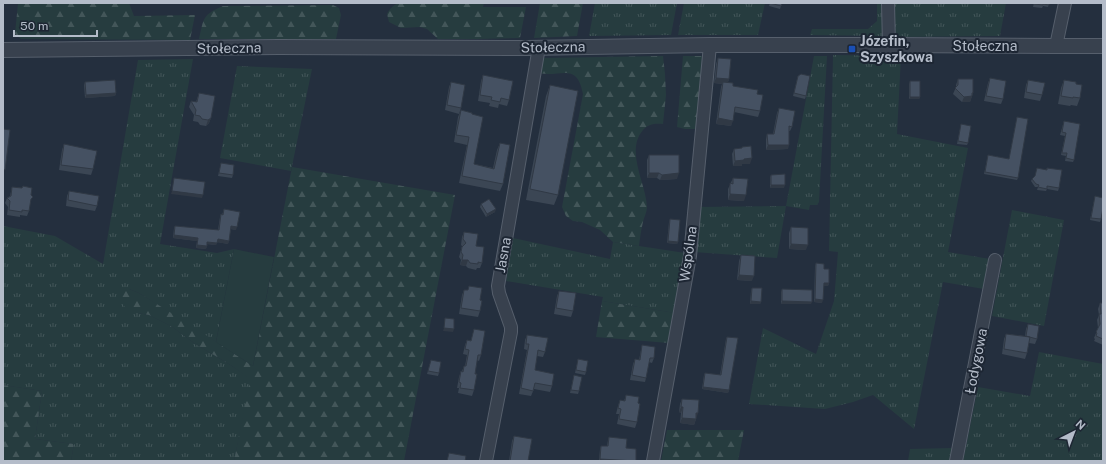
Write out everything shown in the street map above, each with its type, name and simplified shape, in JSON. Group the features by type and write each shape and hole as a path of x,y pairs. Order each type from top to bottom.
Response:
{"street":[{"path":"888,3 889,45"},
{"path":"1056,46 1065,3"},
{"name":"Stołeczna","path":"3,50 710,45 1103,46"},
{"name":"Wspólna","path":"653,461 690,256 710,45"},
{"name":"Jasna","path":"486,461 511,332 511,327 499,294 498,286 539,47"},
{"name":"Łodygowa","path":"956,461 995,260"}],"green space":[{"path":"18,3 129,3 134,16 195,15 190,40 21,39 15,34"},
{"path":"401,3 484,3 483,7 526,7 520,38 438,39 427,29 420,27 401,28 389,22 388,12 394,5"},
{"path":"540,3 583,3 577,36 534,38"},
{"path":"595,3 677,3 671,35 589,36"},
{"path":"684,3 765,3 758,35 678,35"},
{"path":"877,3 882,3 882,36 810,35 812,29 868,29 877,21"},
{"path":"894,3 1006,3 1000,36 897,37 895,31"},
{"path":"333,5 339,8 341,15 336,39 199,39 203,22 207,15 223,6"},
{"path":"833,55 901,56 897,134 968,148 948,252 990,259 984,289 943,282 914,429 873,395 825,409 749,404 763,328 816,354 834,301 838,252 829,251"},
{"path":"663,56 666,95 663,124 652,124 647,126 638,138 636,148 636,157 647,207 643,220 639,246 613,242 600,230 582,222 573,221 566,216 562,207 583,94 577,78 572,74 539,73 541,58"},
{"path":"683,56 706,56 698,129 685,129 677,127"},
{"path":"814,56 827,56 819,202 817,205 810,205 809,210 786,206"},
{"path":"193,59 160,244 217,253 234,249 216,342 139,293 129,289 138,313 149,315 171,326 194,343 251,379 234,461 71,461 74,444 35,439 42,391 3,385 3,226 55,236 103,264 138,60"},
{"path":"237,66 312,69 291,171 220,158"},
{"path":"292,167 455,195 404,461 234,461 250,379 232,366 194,343 171,326 149,315 138,313 126,308 118,298 118,289 129,289 139,293 253,366"},
{"path":"786,206 777,258 694,252 699,207"},
{"path":"1012,210 1064,220 1044,326 992,316"},
{"path":"513,238 610,259 613,242 685,253 675,313 602,301 603,297 506,281"},
{"path":"234,249 274,257 253,366 216,342"},
{"path":"602,301 675,313 669,343 596,337"},
{"path":"1039,352 1103,364 1103,461 963,461 978,387 1030,396"},
{"path":"3,385 42,391 35,439 74,444 71,461 3,461"},
{"path":"667,430 744,430 738,461 661,461"},
{"path":"953,448 950,461 908,461 910,449"}],"building":[{"path":"770,3 782,3 781,6"},
{"path":"1049,3 1049,5 1034,4"},
{"path":"718,58 731,59 729,79 716,78"},
{"path":"801,74 810,76 806,96 794,93 798,76"},
{"path":"483,75 513,81 509,100 501,98 500,102 491,100 492,97 480,95"},
{"path":"990,78 1006,81 1003,99 986,96"},
{"path":"958,79 973,79 972,96 964,97 955,88 958,85"},
{"path":"115,80 116,93 86,95 85,82"},
{"path":"1028,80 1045,83 1042,95 1026,92"},
{"path":"1064,80 1076,82 1076,84 1082,85 1080,98 1061,96"},
{"path":"910,81 920,81 920,97 910,97"},
{"path":"451,82 465,85 461,108 447,105"},
{"path":"723,82 733,83 733,86 758,90 757,94 763,95 760,111 735,107 733,121 718,118"},
{"path":"550,85 578,91 558,195 530,189"},
{"path":"199,93 215,96 211,118 208,120 202,119 200,116 195,115 196,110 191,101 197,102"},
{"path":"779,108 795,111 792,127 789,126 789,145 768,145 767,134 774,134"},
{"path":"461,110 483,117 474,164 494,169 500,143 510,145 503,184 462,176 469,137 456,135"},
{"path":"1017,117 1028,119 1018,178 985,172 988,155 1009,159"},
{"path":"1064,121 1080,124 1074,160 1066,158 1067,153 1062,153 1066,133 1062,132"},
{"path":"961,124 971,126 968,143 958,141"},
{"path":"3,129 10,130 5,170 3,169"},
{"path":"64,144 97,151 93,169 61,165"},
{"path":"751,146 752,158 735,161 734,149"},
{"path":"649,155 679,155 679,173 662,175 659,173 649,173"},
{"path":"221,163 234,165 233,175 219,173"},
{"path":"1037,168 1062,170 1059,188 1047,186 1047,189 1038,187 1039,185 1032,179 1035,176"},
{"path":"785,174 785,185 771,185 771,175"},
{"path":"174,178 205,182 203,195 172,191"},
{"path":"733,178 748,179 746,195 730,194 730,183 733,184"},
{"path":"23,186 32,188 31,195 33,197 31,199 29,211 22,210 22,212 9,210 10,201 7,198 11,196 12,187 22,188"},
{"path":"69,191 99,196 97,206 68,200"},
{"path":"1095,196 1103,198 1101,219 1091,218"},
{"path":"489,199 496,209 487,214 481,204"},
{"path":"224,209 240,212 237,227 231,226 229,241 218,239 217,243 207,242 207,246 197,245 198,238 174,235 175,226 219,230 221,214 223,215"},
{"path":"670,219 680,220 678,242 668,241"},
{"path":"791,227 808,228 808,245 791,244"},
{"path":"464,232 478,234 476,246 484,247 482,263 470,263 468,260 462,260 462,247 466,243 463,239"},
{"path":"741,255 755,256 754,276 739,275"},
{"path":"816,263 824,264 824,269 829,269 829,283 824,283 823,300 815,299"},
{"path":"469,286 482,288 480,311 461,308 464,290 468,290"},
{"path":"752,288 762,288 761,302 751,301"},
{"path":"782,289 812,290 812,302 782,301"},
{"path":"559,291 576,293 573,311 556,308"},
{"path":"1100,303 1103,303 1103,339 1096,336 1096,332 1100,324"},
{"path":"445,318 454,319 454,329 444,328"},
{"path":"1028,324 1039,326 1037,339 1026,336"},
{"path":"474,329 485,331 481,355 478,355 474,390 460,388 461,383 459,382 461,371 463,372 464,366 466,366 469,350 465,349 467,340 471,341"},
{"path":"1006,334 1030,337 1027,353 1004,349"},
{"path":"527,335 548,338 545,352 538,350 535,370 554,374 552,386 535,383 533,391 521,388 529,344 526,344"},
{"path":"727,337 738,338 729,390 703,387 705,373 721,375"},
{"path":"642,345 655,347 654,358 650,358 646,378 632,375 635,359 640,360"},
{"path":"578,359 588,361 586,372 576,370"},
{"path":"431,360 441,362 439,373 428,371"},
{"path":"574,375 582,377 579,391 571,390"},
{"path":"626,395 639,397 638,403 640,404 637,422 619,419 621,409 618,408 620,400 625,401"},
{"path":"682,399 699,400 696,419 682,418"},
{"path":"514,436 532,439 528,461 510,461"},
{"path":"609,437 627,439 626,448 636,449 636,461 600,459 601,446 608,446"},
{"path":"449,453 466,456 465,461 447,461"}],"place":[{"name":"Józefin, Szyszkowa","path":"852,49"}]}
